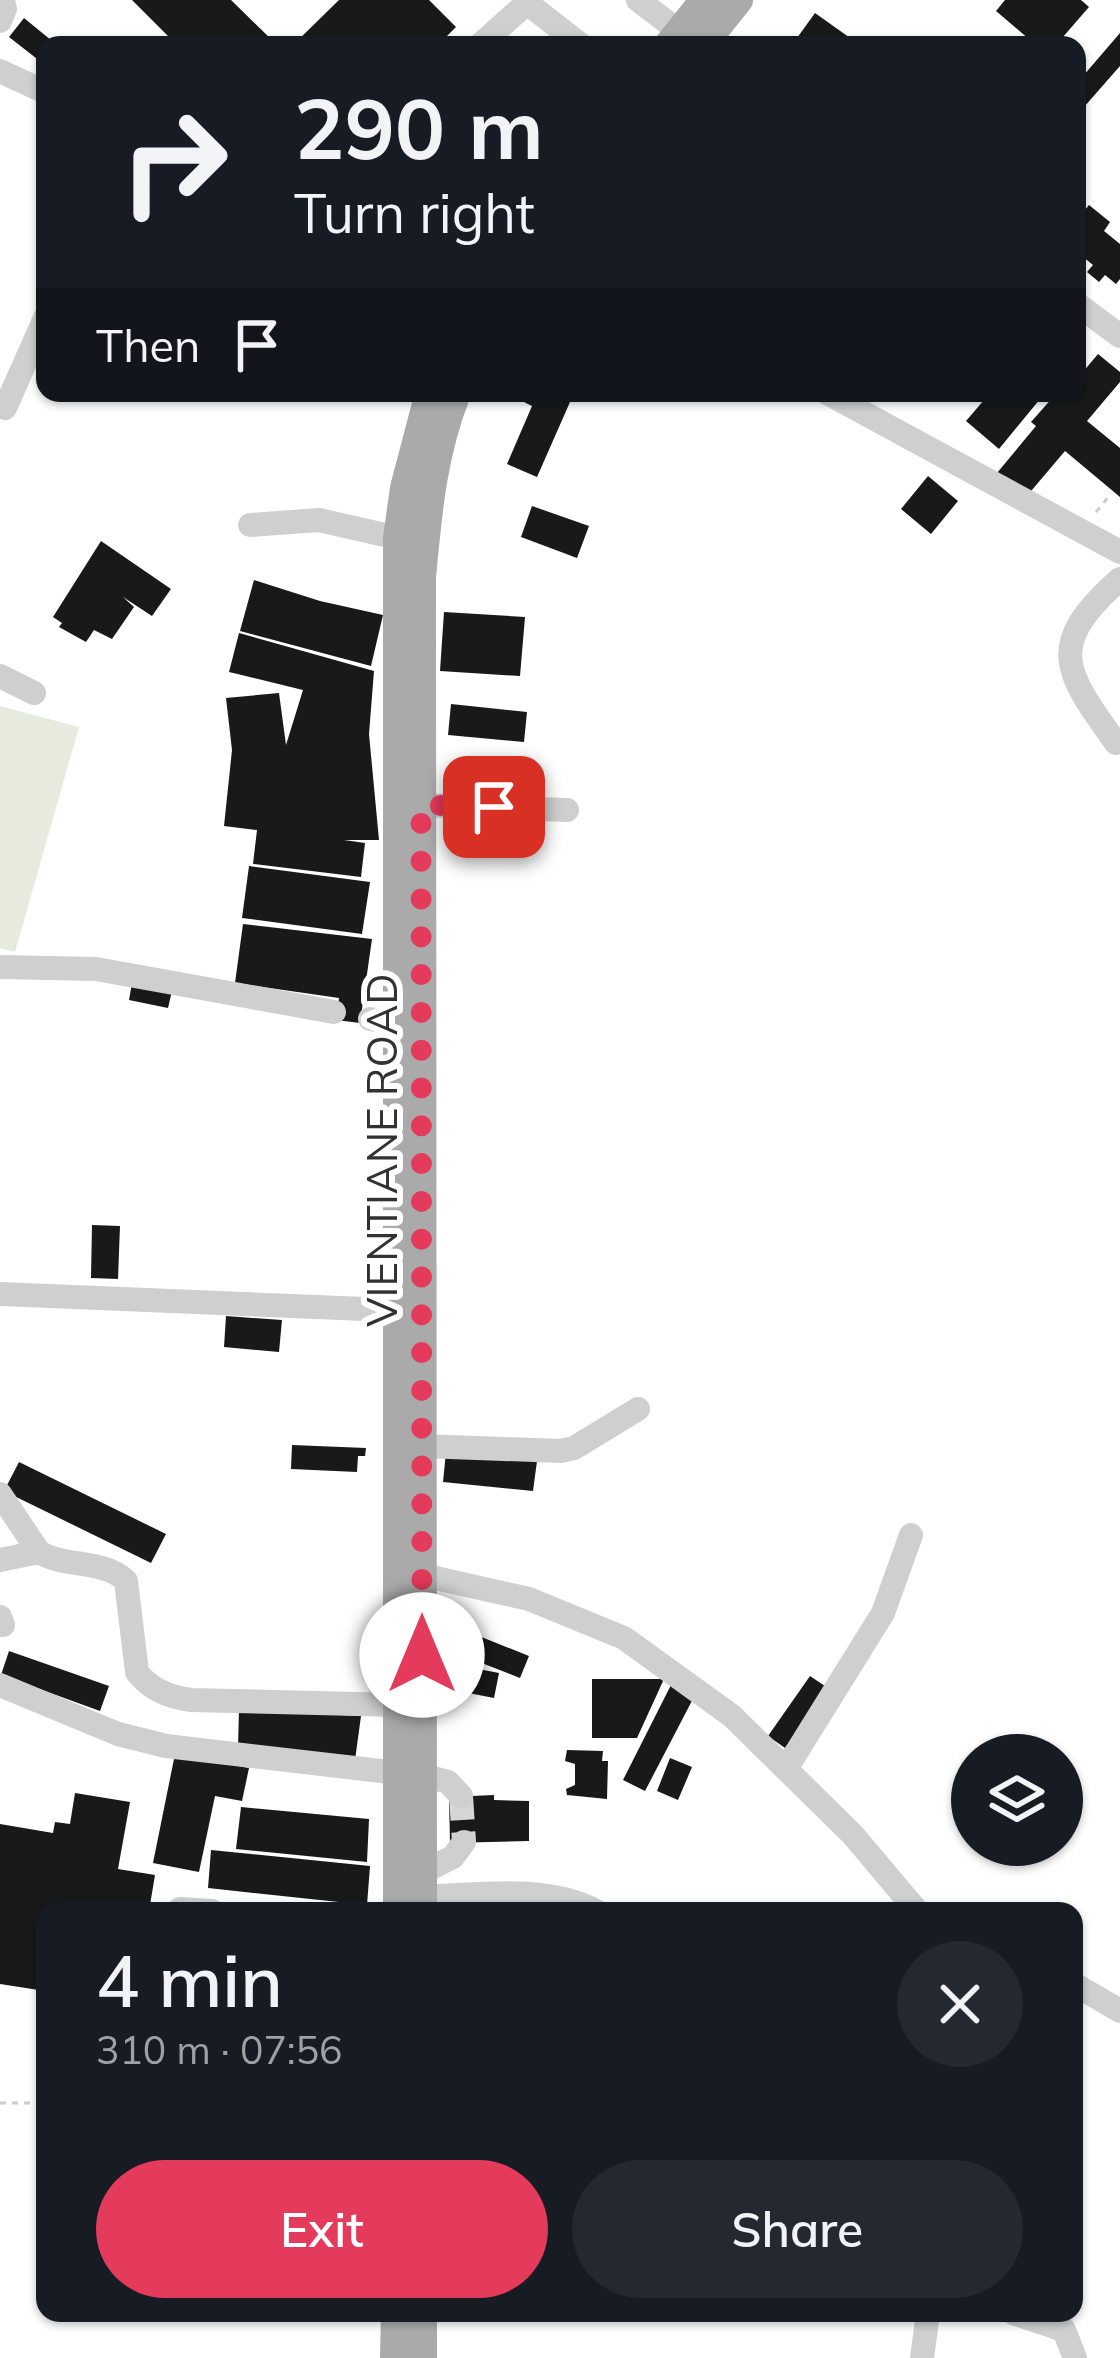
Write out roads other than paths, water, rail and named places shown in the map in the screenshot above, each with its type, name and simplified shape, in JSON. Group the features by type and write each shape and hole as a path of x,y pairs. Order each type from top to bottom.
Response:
{"main road":[{"path":"687,36 705,0"},
{"path":"691,36 739,0"},
{"path":"416,1898 410,1774 399,1706 411,1311 384,1022 398,538 405,488 428,402"},
{"name":"VIENTIANE ROAD","path":"416,1898 410,1774 422,1575 423,1446 411,1311 422,577 427,506 439,443 453,402"},
{"path":"395,2358 396,2322"},
{"path":"422,2322 422,2358"}],"street":[{"path":"0,21 3,0"},
{"path":"638,0 678,36"},
{"path":"489,36 526,1 570,36"},
{"path":"0,71 36,88"},
{"path":"1086,310 1119,334"},
{"path":"4,408 36,338"},
{"path":"844,402 1120,552"},
{"path":"250,525 319,520 398,538"},
{"path":"1116,743 1077,689 1069,665 1071,639 1099,597 1120,579"},
{"path":"0,676 34,693"},
{"path":"421,805 567,810"},
{"path":"0,967 96,969 334,1012"},
{"path":"0,1294 411,1311"},
{"path":"423,1446 561,1451 638,1409"},
{"path":"0,1494 39,1552"},
{"path":"786,1768 883,1613 911,1534"},
{"path":"0,1560 39,1552 109,1570 126,1581 137,1672 161,1692 191,1700 399,1706"},
{"path":"422,1575 529,1599 624,1638 732,1716 853,1835 909,1902"},
{"path":"0,1685 118,1734 166,1746 410,1774 448,1782 460,1796"},
{"path":"416,1898 464,1842"},
{"path":"416,1898 512,1894 572,1902"},
{"path":"1083,1989 1120,2011"},
{"path":"922,2358 927,2322"},
{"path":"1040,2322 1064,2330 1076,2358"}],"tunnel":[{"path":"461,1796 464,1842"}]}
